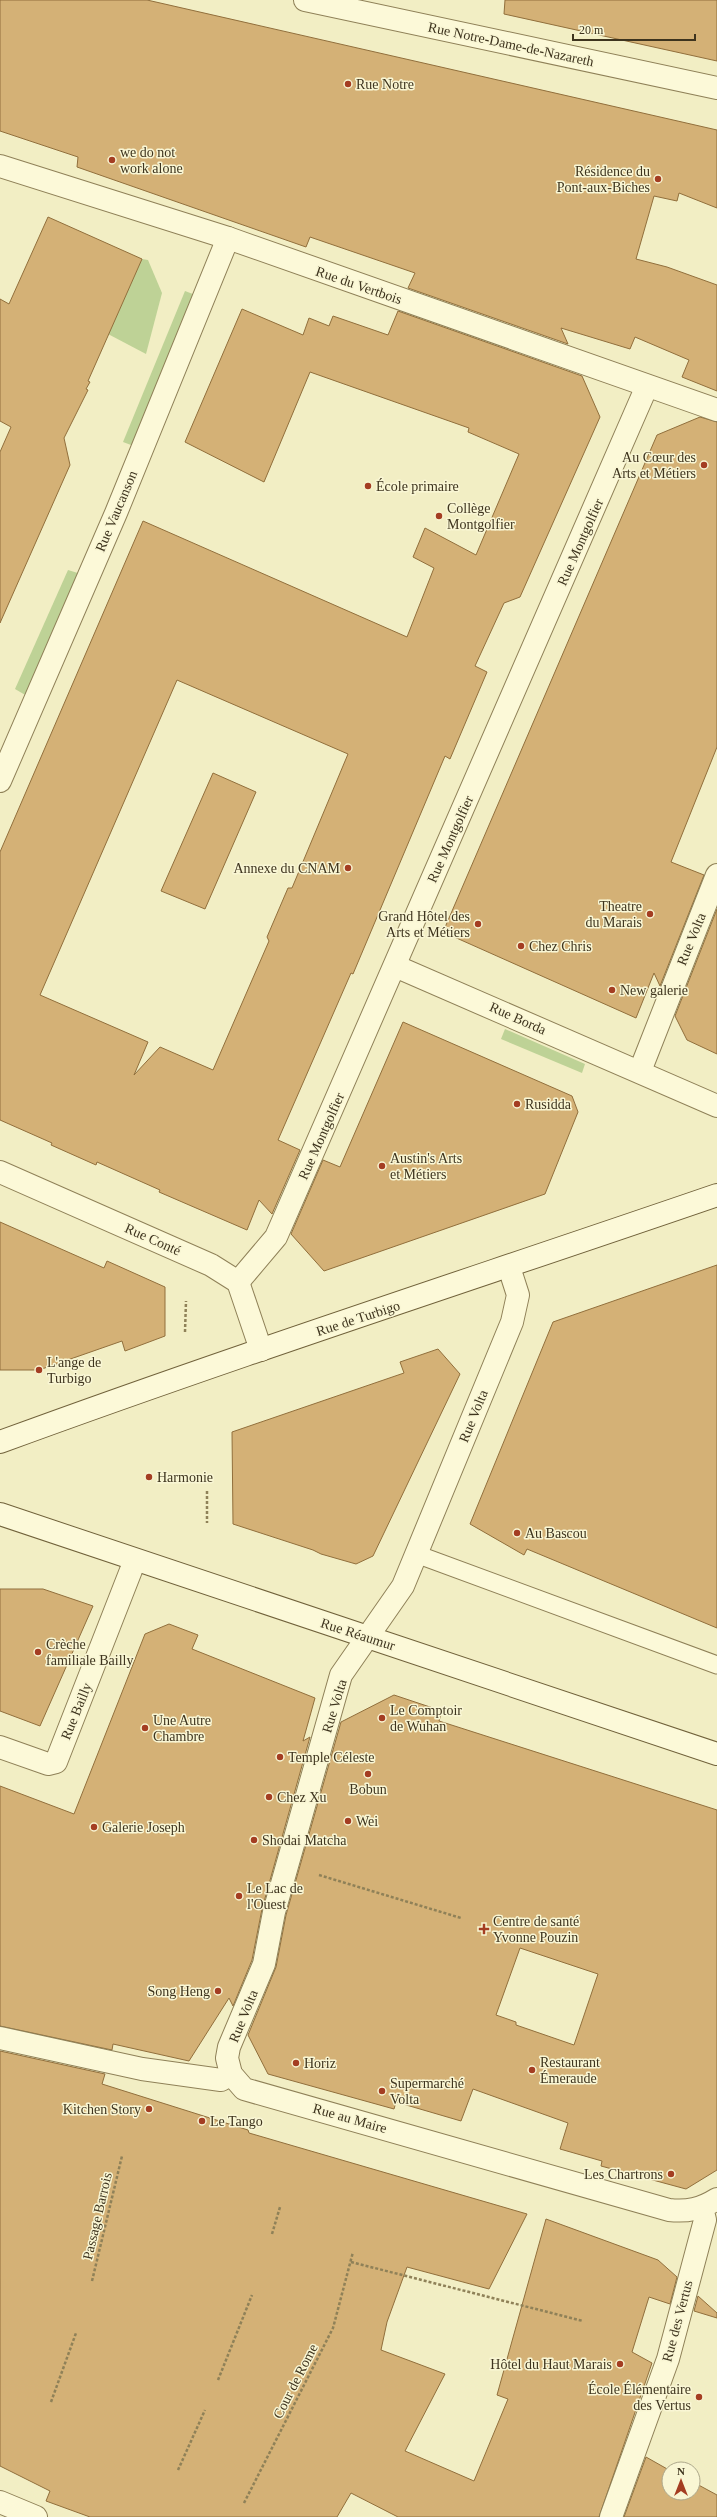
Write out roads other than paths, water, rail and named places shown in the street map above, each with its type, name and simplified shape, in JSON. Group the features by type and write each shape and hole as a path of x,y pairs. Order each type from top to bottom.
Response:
{"street":[{"name":"Rue Notre-Dame-de-Nazareth","path":"305,0 717,88"},
{"name":"Rue du Vertbois","path":"0,166 228,238 717,410"},
{"name":"Rue Vaucanson","path":"0,781 116,513 228,238"},
{"name":"Rue Montgolfier","path":"238,1282 276,1237 647,386"},
{"name":"Rue Volta","path":"640,1071 717,875"},
{"name":"Rue Borda","path":"395,966 640,1071"},
{"path":"640,1071 717,1106"},
{"name":"Rue Conté","path":"0,1172 211,1265 238,1282"},
{"name":"Rue de Turbigo","path":"0,1442 260,1350 509,1267 717,1195"},
{"name":"Rue Volta","path":"231,2074 227,2058 229,2047 264,1964 274,1912 341,1675 366,1637 403,1586 512,1322 518,1295 509,1267"},
{"path":"238,1282 260,1350"},
{"name":"Rue Réaumur","path":"0,1514 717,1754"},
{"name":"Rue Bailly","path":"0,1747 48,1764 56,1762 136,1560"},
{"path":"0,2038 142,2069 221,2080 231,2074"},
{"name":"Rue au Maire","path":"231,2074 244,2088 669,2210 710,2204"},
{"name":"Rue des Vertus","path":"612,2517 668,2359 710,2204"},
{"path":"0,2502 36,2517"}],"lane":[{"path":"416,1554 717,1664"}],"place":[{"name":"Rue Notre","path":"348,84"},
{"name":"we do not work alone","path":"112,160"},
{"name":"Résidence du Pont-aux-Biches","path":"658,179"},
{"name":"Au Cœur des Arts et Métiers","path":"704,465"},
{"name":"École primaire","path":"368,486"},
{"name":"Collège Montgolfier","path":"439,516"},
{"name":"Annexe du CNAM","path":"348,868"},
{"name":"Theatre du Marais","path":"650,914"},
{"name":"Grand Hôtel des Arts et Métiers","path":"478,924"},
{"name":"Chez Chris","path":"521,946"},
{"name":"New galerie","path":"612,990"},
{"name":"Rusidda","path":"517,1104"},
{"name":"Austin's Arts et Métiers","path":"382,1166"},
{"name":"L'ange de Turbigo","path":"39,1370"},
{"name":"Harmonie","path":"149,1477"},
{"name":"Au Bascou","path":"517,1533"},
{"name":"Crèche familiale Bailly","path":"38,1652"},
{"name":"Le Comptoir de Wuhan","path":"382,1718"},
{"name":"Une Autre Chambre","path":"145,1728"},
{"name":"Temple Céleste","path":"280,1757"},
{"name":"Bobun","path":"368,1774"},
{"name":"Chez Xu","path":"269,1797"},
{"name":"Wei","path":"348,1821"},
{"name":"Galerie Joseph","path":"94,1827"},
{"name":"Shodai Matcha","path":"254,1840"},
{"name":"Le Lac de l'Ouest","path":"239,1896"},
{"name":"Centre de santé Yvonne Pouzin","path":"484,1929"},
{"name":"Song Heng","path":"218,1991"},
{"name":"Horiz","path":"296,2063"},
{"name":"Restaurant Émeraude","path":"532,2070"},
{"name":"Supermarché Volta","path":"382,2091"},
{"name":"Kitchen Story","path":"149,2109"},
{"name":"Le Tango","path":"202,2121"},
{"name":"Les Chartrons","path":"671,2174"},
{"name":"Hôtel du Haut Marais","path":"620,2364"},
{"name":"École Élémentaire des Vertus","path":"699,2397"}]}
